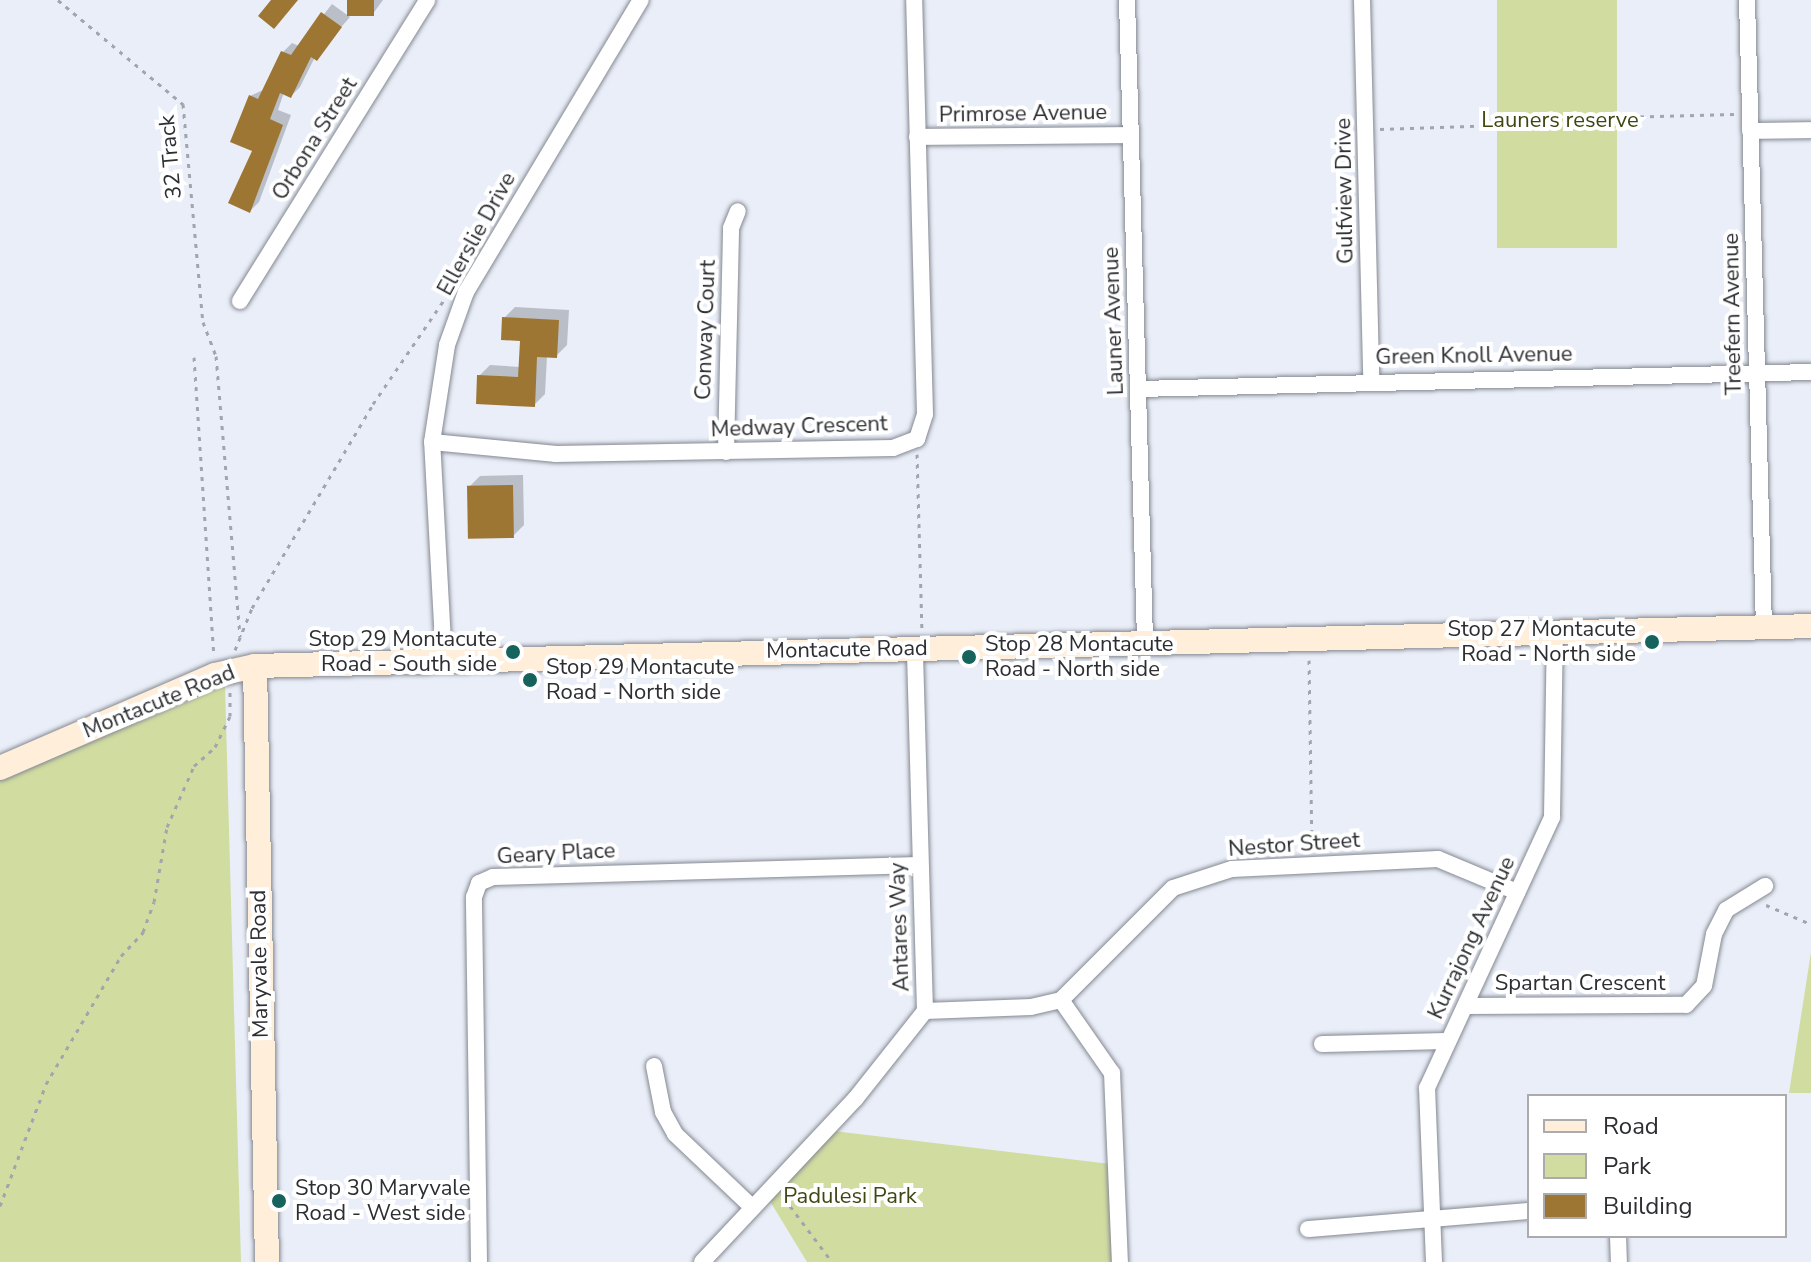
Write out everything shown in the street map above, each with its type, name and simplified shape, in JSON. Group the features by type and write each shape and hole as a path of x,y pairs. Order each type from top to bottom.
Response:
{"main road":[{"name":"Montacute Road","path":"0,768 221,673 255,666 1811,626"},
{"name":"Maryvale Road","path":"255,666 267,1262"}],"street":[{"name":"Orbona Street","path":"240,301 427,0"},
{"name":"Ellerslie Drive","path":"444,661 432,442 447,345 466,292 641,0"},
{"name":"Medway Crescent","path":"432,442 556,454 893,448 917,439 925,414 914,0"},
{"name":"Launer Avenue","path":"1127,0 1145,641"},
{"name":"Gulfview Drive","path":"1362,0 1371,380"},
{"name":"Treefern Avenue","path":"1747,0 1764,627"},
{"path":"1750,131 1811,130"},
{"name":"Primrose Avenue","path":"917,137 1129,135"},
{"name":"Conway Court","path":"726,452 731,228 738,211"},
{"name":"Green Knoll Avenue","path":"1139,389 1371,380 1811,372"},
{"name":"Kurrajong Avenue","path":"1434,1262 1427,1088 1547,831 1555,799 1555,631"},
{"name":"Antares Way","path":"702,1262 856,1098 925,1011 920,865 919,649"},
{"name":"Nestor Street","path":"1061,1000 1162,897 1185,882 1245,867 1438,859 1517,892"},
{"name":"Geary Place","path":"479,1262 474,897 479,883 493,877 920,865"},
{"name":"Spartan Crescent","path":"1466,1006 1686,1005 1704,986 1710,947 1726,910 1765,886"},
{"path":"925,1011 1031,1007 1061,1000 1112,1073 1120,1262"},
{"path":"1322,1044 1448,1041"},
{"path":"654,1066 663,1112 675,1134 752,1207"},
{"path":"1308,1229 1527,1211"},
{"path":"1618,1238 1619,1262"}],"path":[{"name":"32 Track","path":"58,0 183,104 203,322 216,356 240,638"},
{"path":"1620,117 1750,114"},
{"path":"1365,129 1500,125"},
{"path":"221,673 252,608 373,404 451,289"},
{"path":"0,1206 46,1084 121,956 143,932 154,902 167,827 194,766 215,747 230,716 221,673 194,357"},
{"path":"917,439 919,649"},
{"path":"1309,652 1312,864"},
{"path":"1746,897 1811,924"},
{"path":"780,1192 832,1262"}],"green space":[{"name":"Launers reserve","path":"1497,0 1617,0 1617,248 1497,248"},
{"path":"225,686 241,1262 0,1262 0,780"},
{"path":"1811,952 1811,1093 1789,1093"},
{"name":"Padulesi Park","path":"825,1130 1119,1165 1120,1262 807,1262 765,1193"}],"building":[{"path":"271,0 298,0 274,29 258,16"},
{"path":"347,0 374,0 374,16 347,16"},
{"path":"321,12 342,27 317,61 311,57 291,98 280,93 270,119 283,125 250,213 228,203 252,151 230,142 249,95 258,99 281,51 291,55"},
{"path":"502,317 559,320 557,358 537,357 535,407 476,404 477,375 518,377 520,341 501,340"},
{"path":"513,485 514,538 468,539 467,486"}],"place":[{"name":"Stop 27 Montacute Road - North side","path":"1652,642"},
{"name":"Stop 29 Montacute Road - South side","path":"513,652"},
{"name":"Stop 28 Montacute Road - North side","path":"969,657"},
{"name":"Stop 29 Montacute Road - North side","path":"530,680"},
{"name":"Stop 30 Maryvale Road - West side","path":"279,1201"}]}
